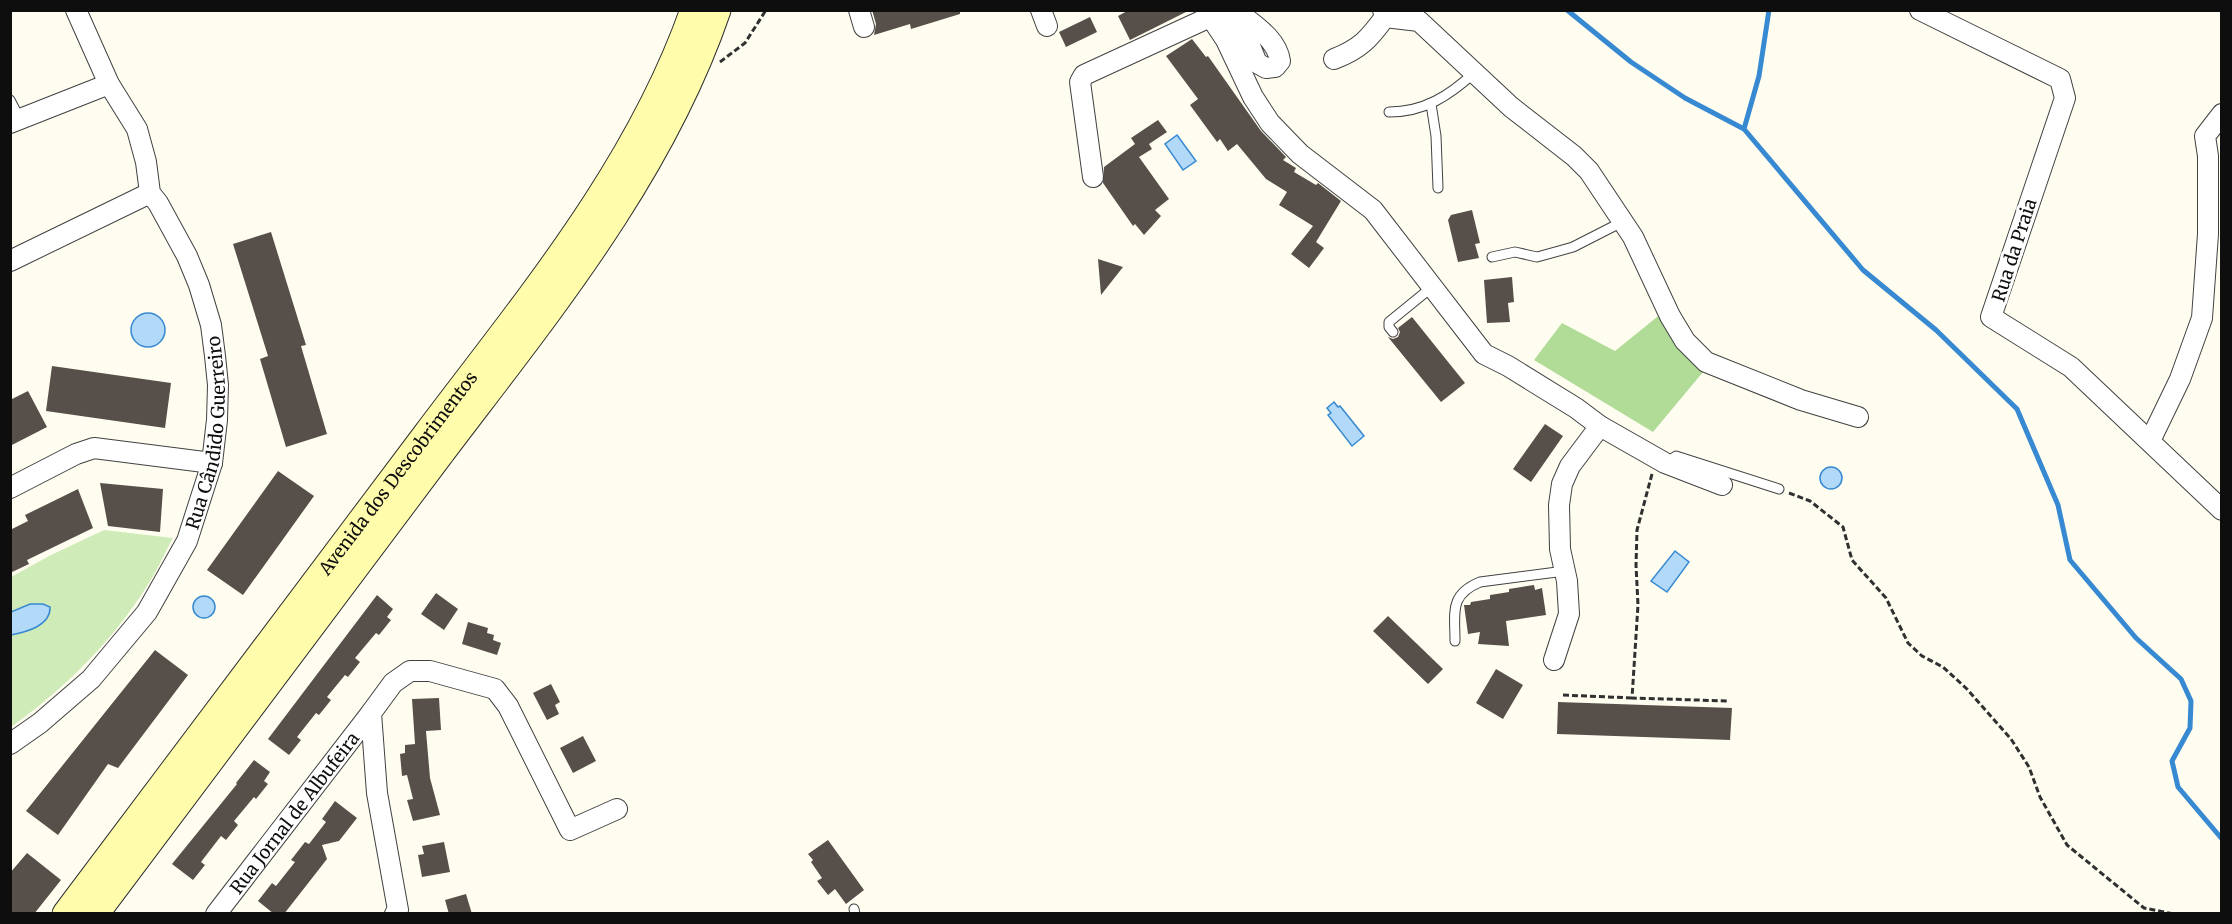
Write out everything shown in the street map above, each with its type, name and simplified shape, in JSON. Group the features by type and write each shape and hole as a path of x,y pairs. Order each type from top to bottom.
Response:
{"street":[{"name":"Rua Cândido Guerreiro","path":"10,744 40,723 90,679 147,612 187,541 212,463 217,420 218,385 211,326 199,285 187,256 158,202 150,193 146,162 137,129 109,84 76,10"},
{"name":"Avenida dos Descobrimentos","path":"66,914 508,326 592,208 638,134 694,10"},
{"name":"Avenida dos Descobrimentos","path":"95,914 528,338 623,203 660,142 688,84 717,10"},
{"path":"1215,13 1250,46 1257,63 1266,68 1275,67 1280,61 1279,53 1271,40 1235,10"},
{"name":"Rua da Praia","path":"1920,10 2060,79 2065,98 1991,317 2071,367 2222,510"},
{"path":"1094,177 1080,82 1083,75 1215,13"},
{"path":"1215,13 1253,97 1270,123 1300,154 1373,210 1484,354 1519,372 1660,465 1722,485"},
{"path":"1334,59 1355,51 1374,32 1384,14 1419,21 1512,107 1574,156 1602,189 1647,263 1670,316 1684,341 1706,362 1801,400 1858,417"},
{"path":"15,122 109,84"},
{"path":"2150,441 2180,379 2202,318 2208,234 2208,156 2205,136 2222,114"},
{"path":"10,261 150,193"},
{"path":"1554,660 1569,614 1565,571 1560,549 1559,505 1562,484 1570,466 1600,426"},
{"path":"10,488 76,454 94,448 212,463"},
{"name":"Rua Jornal de Albufeira","path":"216,914 229,905 393,683 410,671 430,671 495,689 508,706 570,830 617,808"},
{"name":"Rua Jornal de Albufeira","path":"371,713 377,793 398,912"}],"lane":[{"path":"1389,112 1406,112 1431,104 1455,91 1475,72"},
{"path":"10,99 15,122"},
{"path":"1431,104 1436,136 1438,188"},
{"path":"1492,257 1515,252 1537,257 1574,247 1623,221"},
{"path":"1393,332 1389,327 1389,322 1432,287"},
{"path":"1660,465 1676,456 1779,489"},
{"path":"1455,641 1455,606 1463,591 1470,586 1480,582 1565,571"}],"path":[{"path":"714,67 745,43 766,10"},
{"path":"1632,698 1638,605 1635,565 1637,530 1660,465"},
{"path":"1779,489 1810,501 1843,527 1852,560 1886,598 1908,644 1922,656 1943,667 1967,689 2011,739 2030,767 2040,796 2067,844 2144,908 2174,914"},
{"path":"1563,694 1728,701"}],"green space":[{"path":"1662,313 1681,347 1703,372 1653,432 1534,360 1562,323 1615,351"},
{"path":"104,530 173,538 147,586 103,645 50,697 11,727 11,577"}],"water":[{"path":"1177,135 1196,161 1183,170 1165,144"},
{"path":"148,313 160,318 165,330 160,342 148,347 136,342 131,330 136,318"},
{"path":"1334,402 1338,407 1340,406 1364,436 1352,446 1328,415 1331,413 1327,408"},
{"path":"1831,467 1839,470 1842,478 1839,486 1831,489 1823,486 1820,478 1823,470"},
{"path":"1675,551 1689,562 1667,592 1651,581"},
{"path":"204,596 212,599 215,607 212,615 204,618 196,615 193,607 196,599"},
{"path":"30,604 43,604 50,607 46,619 36,627 11,635 11,612"}],"building":[{"path":"872,10 960,10 960,14 911,29 910,24 874,35 876,24"},
{"path":"1129,10 1190,10 1130,40 1118,16"},
{"path":"1090,17 1097,32 1066,47 1059,32"},
{"path":"1192,39 1206,57 1208,56 1261,131 1286,157 1283,160 1296,168 1294,172 1316,185 1318,183 1341,201 1316,242 1324,248 1309,268 1291,254 1313,226 1279,205 1287,192 1266,179 1237,144 1228,151 1220,139 1217,142 1190,105 1198,99 1166,56"},
{"path":"1158,120 1167,132 1149,144 1152,149 1139,157 1169,199 1155,210 1161,216 1144,235 1135,224 1133,226 1103,183 1104,167 1135,144 1131,138"},
{"path":"1472,210 1480,243 1475,244 1479,258 1458,262 1448,220 1451,215"},
{"path":"271,232 306,345 301,346 327,434 286,447 260,359 268,356 233,244"},
{"path":"1098,259 1123,267 1101,295"},
{"path":"1512,277 1514,302 1508,303 1510,322 1487,323 1484,280"},
{"path":"1412,317 1465,383 1441,402 1388,337 1393,339 1398,337 1400,332 1398,328"},
{"path":"52,366 171,383 165,428 46,411"},
{"path":"28,391 47,427 10,446 10,400"},
{"path":"1545,424 1563,436 1531,482 1513,469"},
{"path":"278,471 314,496 243,595 207,570"},
{"path":"100,483 163,489 160,532 108,526"},
{"path":"78,489 93,528 27,560 29,564 10,573 10,530 28,521 25,515"},
{"path":"1534,585 1535,590 1542,588 1546,615 1506,621 1509,646 1478,644 1480,632 1468,634 1464,605 1490,599 1490,595 1509,592 1509,589"},
{"path":"436,593 458,609 444,630 421,614"},
{"path":"377,595 393,609 387,617 391,620 379,635 376,633 355,658 360,662 348,677 345,675 327,697 331,700 319,715 316,713 297,737 301,740 289,755 268,739"},
{"path":"1388,616 1443,669 1428,684 1373,631"},
{"path":"468,622 488,628 487,633 494,635 493,640 501,643 497,655 462,644"},
{"path":"155,650 188,675 118,768 108,764 58,835 26,811"},
{"path":"1496,669 1523,685 1503,719 1476,703"},
{"path":"551,684 560,702 555,705 559,714 547,720 533,693"},
{"path":"439,698 441,730 426,731 430,778 440,815 413,821 407,800 413,799 407,775 402,776 400,754 405,753 405,745 415,744 412,699"},
{"path":"1558,702 1732,708 1730,740 1557,734"},
{"path":"583,736 596,761 573,773 560,748"},
{"path":"254,760 270,772 264,781 268,784 234,821 238,825 226,840 221,836 201,862 205,865 193,880 172,864"},
{"path":"335,801 357,818 339,841 322,845 327,859 284,914 274,914 258,901 272,883 276,886 295,862 291,860 305,842 309,844 326,822 322,819"},
{"path":"828,840 864,890 846,904 835,889 828,895 817,881 822,878 808,854"},
{"path":"444,842 450,872 422,877 418,855 424,854 422,846"},
{"path":"27,853 61,880 34,914 10,914 10,873"},
{"path":"466,894 472,914 449,914 445,900"}],"waterway":[{"path":"1567,10 1631,62 1685,98 1744,129"},
{"path":"1769,10 1759,76 1744,129 1863,270 1936,330 2017,409 2058,505 2070,560 2136,638 2181,679 2191,701 2190,728 2172,761 2178,787 2222,839"}]}
